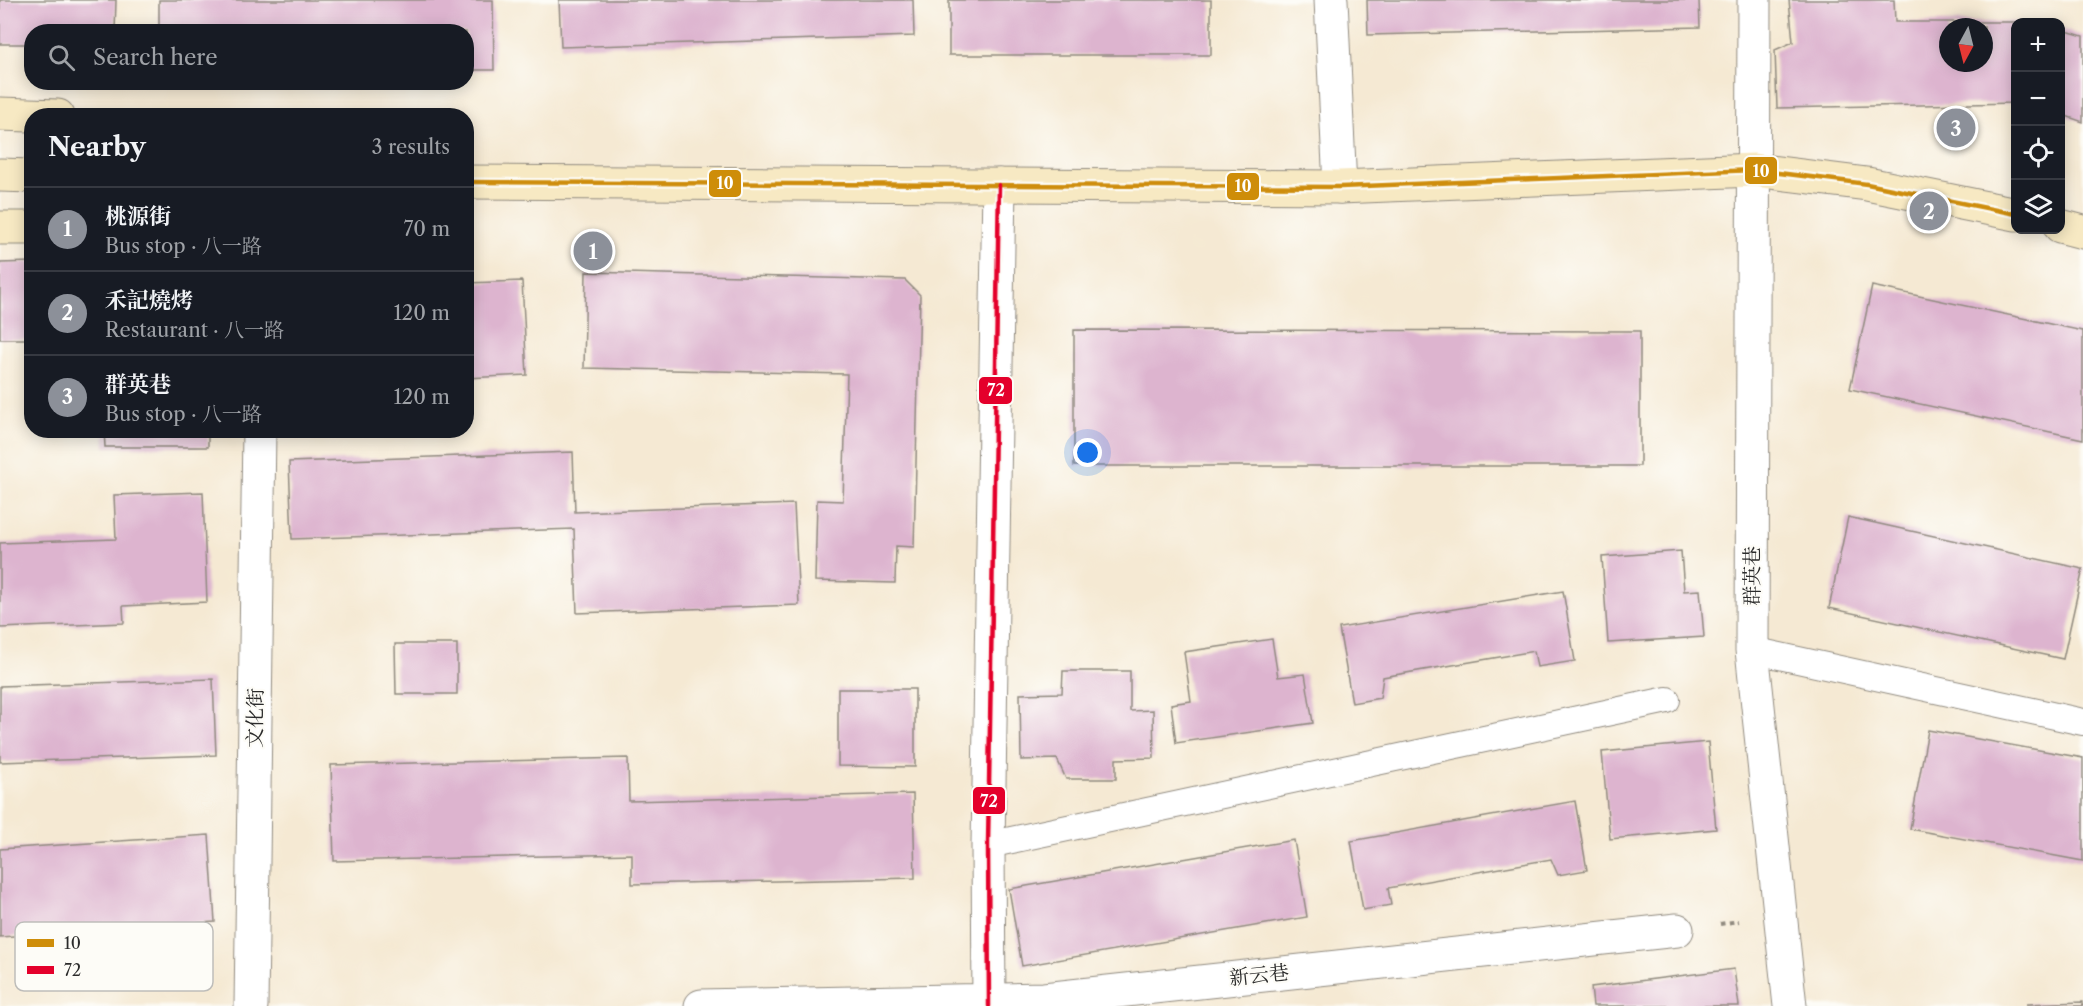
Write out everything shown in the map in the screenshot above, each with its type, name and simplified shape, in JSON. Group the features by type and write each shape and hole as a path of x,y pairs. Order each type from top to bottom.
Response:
{"main road":[{"path":"0,114 24,115"},
{"path":"474,182 1340,187 1754,170 1867,184 2011,213"},
{"path":"0,175 24,176"},
{"path":"2065,227 2083,232"},
{"path":"0,228 24,228"}],"street":[{"path":"1331,0 1340,187"},
{"name":"群英巷","path":"1754,0 1752,650 1790,1006"},
{"path":"989,1003 988,845 999,185"},
{"name":"文化街","path":"251,1006 259,438"},
{"name":"新云巷","path":"701,1006 989,1003 1044,999 1677,930"}],"lane":[{"path":"1752,650 2083,722"},
{"path":"988,845 1667,700"}],"path":[{"path":"1677,930 1779,915"}],"building":[{"path":"0,0 116,0 115,24 24,24 24,44 0,44"},
{"path":"159,0 493,0 494,70 474,70 474,24 159,24"},
{"path":"559,0 913,0 914,36 561,47"},
{"path":"949,0 1211,0 1211,55 949,55"},
{"path":"1367,0 1699,0 1700,27 1368,35"},
{"path":"1789,0 1894,0 1895,22 1939,22 1939,72 1993,72 1993,22 2011,22 2011,103 1777,108 1775,50 1793,42"},
{"path":"2065,31 2083,36 2083,122 2065,116"},
{"path":"24,262 24,339 0,339 0,263"},
{"path":"586,272 905,280 920,295 914,547 896,546 895,583 815,581 817,500 843,501 847,374 584,368"},
{"path":"522,281 527,375 474,378 474,283"},
{"path":"1872,286 2083,331 2083,439 1850,389"},
{"path":"1074,330 1640,331 1640,466 1074,466"},
{"path":"104,438 208,438 208,447 105,447"},
{"path":"573,452 575,512 794,504 799,605 577,613 574,529 292,539 289,462"},
{"path":"203,492 207,602 123,606 124,623 0,628 0,543 116,539 114,495"},
{"path":"1848,517 2083,569 2063,659 1829,608"},
{"path":"1681,551 1684,591 1700,590 1704,637 1608,643 1602,557"},
{"path":"1563,591 1575,661 1537,667 1534,651 1383,677 1380,698 1352,703 1339,628"},
{"path":"1272,639 1278,677 1305,674 1313,723 1176,743 1171,704 1191,701 1184,652"},
{"path":"395,644 457,644 457,694 396,694"},
{"path":"1063,671 1130,671 1130,711 1153,710 1154,758 1116,759 1116,779 1066,779 1057,759 1021,760 1020,694 1062,693"},
{"path":"213,679 216,755 0,762 0,686"},
{"path":"838,689 915,689 915,767 838,766"},
{"path":"1928,730 2083,758 2083,861 1910,829"},
{"path":"1708,742 1716,829 1610,839 1602,752"},
{"path":"628,758 629,801 913,794 915,878 632,884 632,854 334,861 331,765"},
{"path":"1575,801 1587,870 1558,875 1551,859 1388,888 1391,905 1363,910 1351,841"},
{"path":"209,835 215,922 15,922 15,936 0,937 0,849"},
{"path":"1294,840 1307,917 1022,966 1009,889"},
{"path":"1734,969 1739,1006 1593,1006 1591,987"},
{"path":"2083,1002 2083,1006 2027,1006 2027,1004"}],"transit line":[{"name":"10","path":"474,182 1340,187 1754,170 1867,184 2011,213"},
{"name":"72","path":"989,1006 988,845 999,185"}],"place":[{"name":"群英巷","path":"1956,128"},
{"name":"禾記燒烤","path":"1929,211"},
{"name":"桃源街","path":"593,251"}]}
